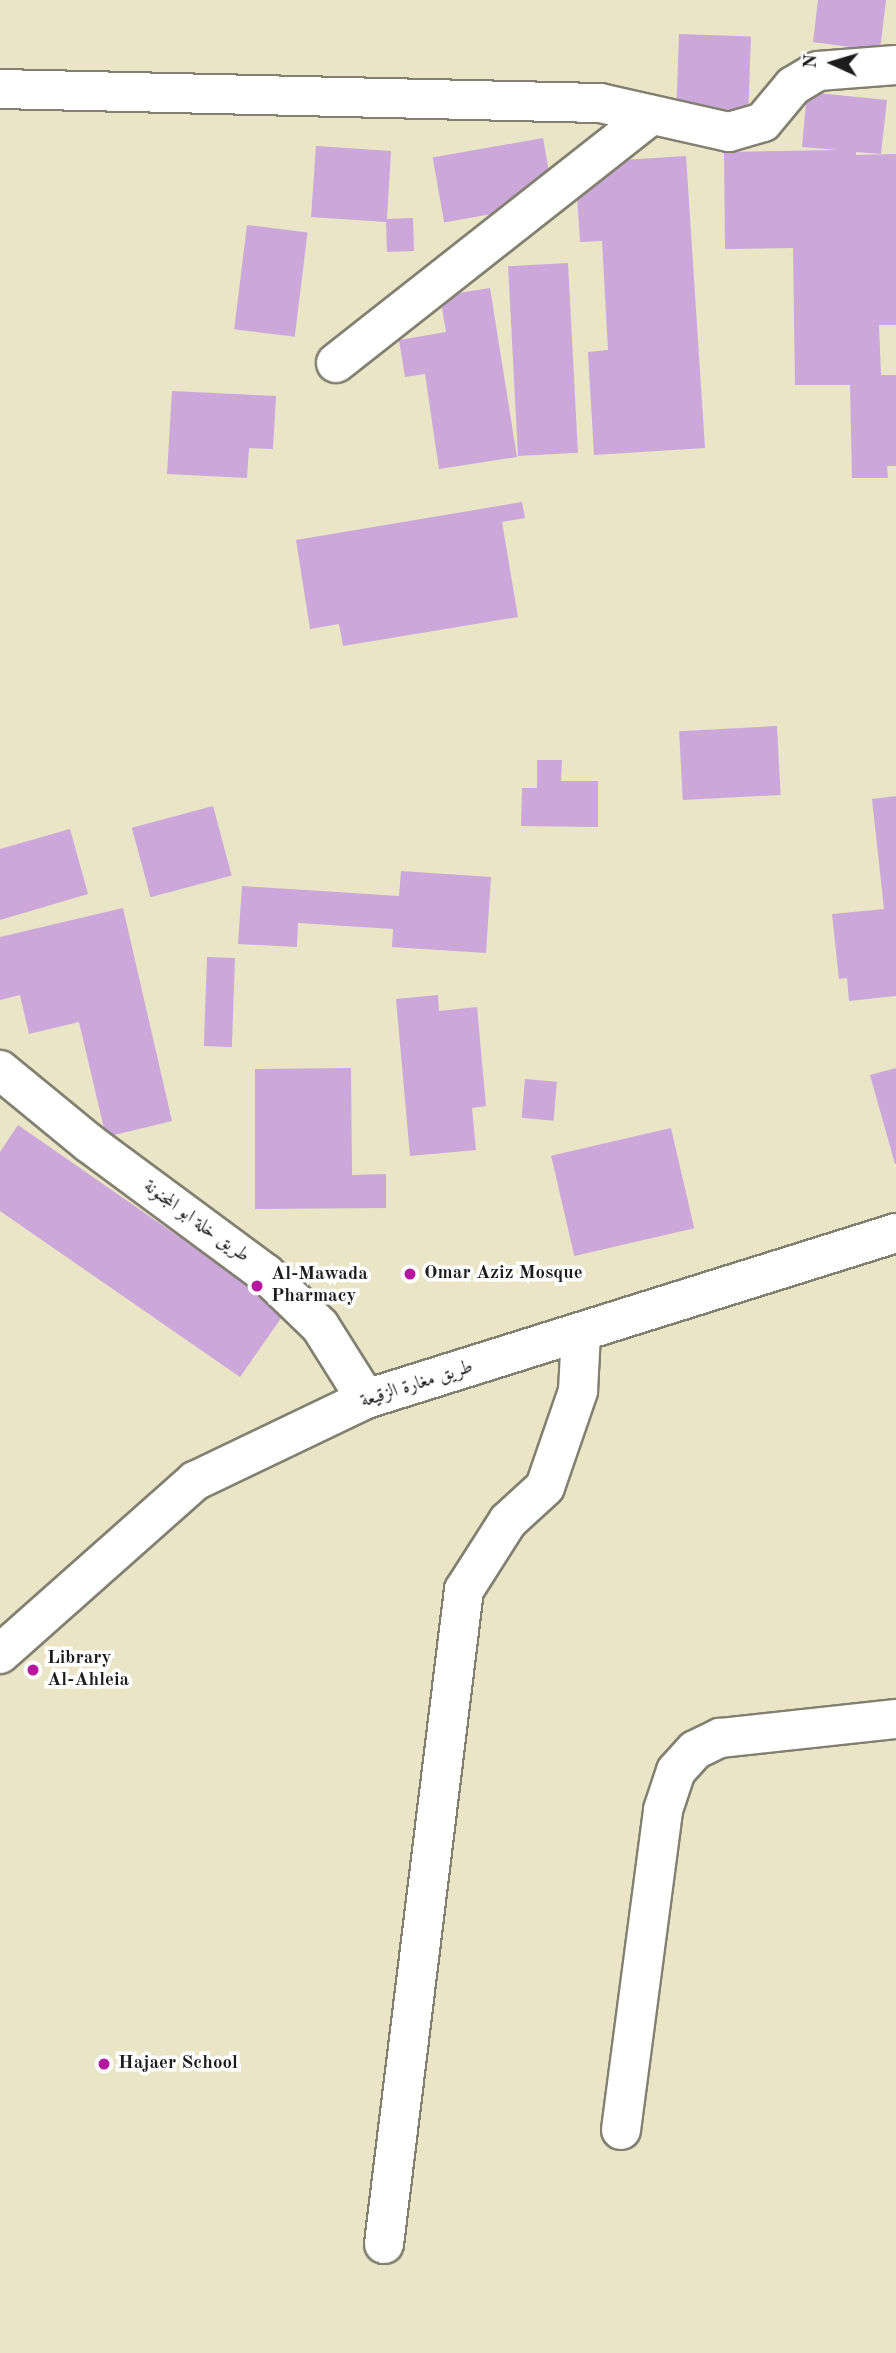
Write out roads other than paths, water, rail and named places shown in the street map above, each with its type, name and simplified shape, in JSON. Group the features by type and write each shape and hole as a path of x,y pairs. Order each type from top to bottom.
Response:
{"street":[{"path":"0,89 600,103 720,130 747,130 770,115 800,80 818,71 896,65"},
{"path":"336,362 651,115"},
{"name":"طريق خلة ابو المجنونة","path":"0,1070 89,1143 265,1273 320,1326 366,1399"},
{"name":"طريق مغارة الزقيعة","path":"0,1654 195,1481 366,1399 896,1233"},
{"path":"384,2244 464,1590 508,1521 545,1487 578,1391 581,1333"},
{"path":"621,2130 664,1803 676,1771 695,1750 720,1738 896,1719"}],"place":[{"name":"Omar Aziz Mosque","path":"410,1274"},
{"name":"Al-Mawada Pharmacy","path":"257,1286"},
{"name":"Library Al-Ahleia","path":"33,1670"},
{"name":"Hajaer School","path":"104,2064"}]}
